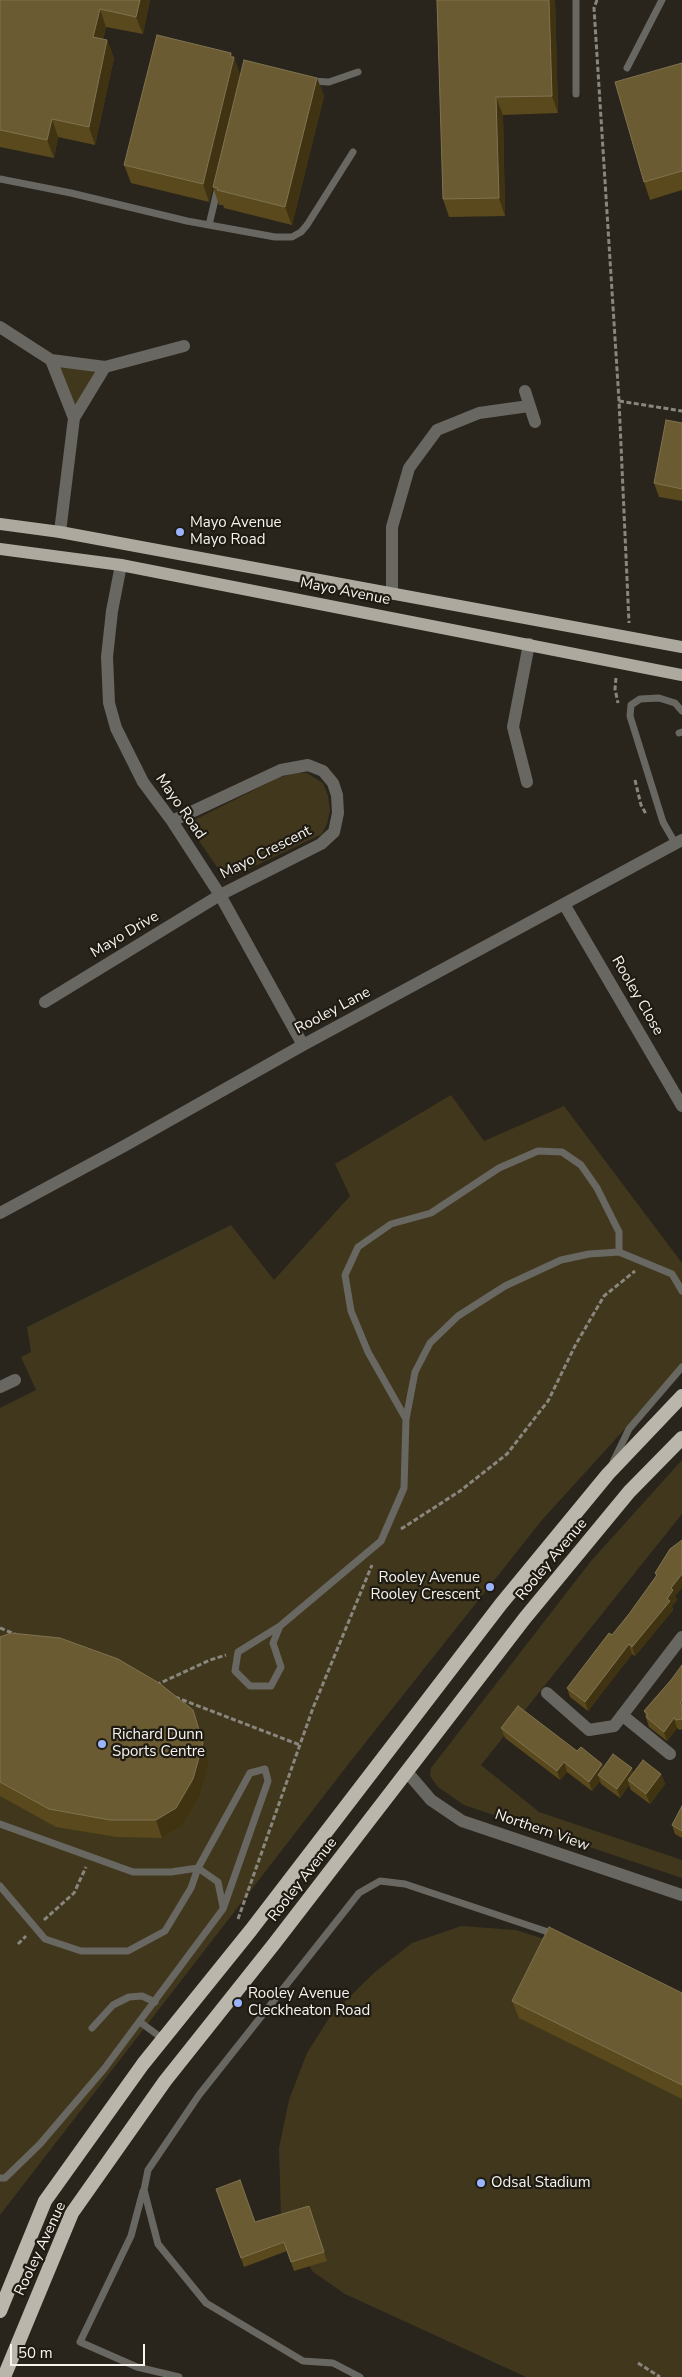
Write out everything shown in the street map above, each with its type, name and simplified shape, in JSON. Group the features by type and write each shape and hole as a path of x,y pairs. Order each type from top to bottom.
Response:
{"highway":[{"name":"Rooley Avenue","path":"0,2311 44,2201 163,2039 251,1930 501,1604 608,1474 682,1396"},
{"name":"Rooley Avenue","path":"4,2377 72,2213 165,2080 274,1944 531,1611 629,1492 682,1438"}],"main road":[{"name":"Mayo Avenue","path":"0,524 60,532 682,647"},
{"name":"Mayo Avenue","path":"0,549 121,565 682,675"}],"street":[{"path":"0,327 52,360 105,367 184,346"},
{"path":"52,360 74,418"},
{"path":"60,532 74,418 105,367"},
{"path":"525,391 535,422"},
{"path":"392,594 392,527 409,468 437,430 479,413 529,406"},
{"name":"Mayo Road","path":"121,565 112,611 108,657 109,703 116,728 143,782 172,821 220,894 303,1045"},
{"path":"527,782 513,726 529,644"},
{"name":"Mayo Crescent","path":"172,821 281,770 308,765 322,771 333,783 338,813 334,832 321,844 220,894"},
{"name":"Rooley Lane","path":"0,1212 303,1045 679,842"},
{"name":"Mayo Drive","path":"45,1002 196,911 220,894"},
{"name":"Rooley Close","path":"564,904 682,1106"},
{"path":"0,1387 15,1380"},
{"path":"547,1693 590,1730 614,1726 682,1637"},
{"path":"622,1715 670,1754"},
{"name":"Northern View","path":"407,1772 431,1800 462,1821 682,1895"}],"lane":[{"path":"576,0 576,94"},
{"path":"627,68 662,0"},
{"path":"306,80 323,83 358,72"},
{"path":"0,180 71,193 209,225 275,237 292,236 301,232 307,225 354,152"},
{"path":"209,225 221,177"},
{"path":"679,842 663,822 630,716 631,705 640,700 659,698 675,703 682,711"},
{"path":"406,1419 368,1352 351,1311 345,1276 358,1246 391,1224 431,1213 499,1168 538,1151 562,1152 581,1165 597,1188 619,1232 619,1252"},
{"path":"280,1626 273,1643 281,1668 271,1686 250,1686 235,1671 238,1652 280,1626 381,1541 404,1488 406,1419 415,1372 430,1343 458,1316 505,1286 561,1260 589,1254 619,1252 672,1274 682,1291"},
{"path":"608,1474 629,1429 682,1366"},
{"path":"0,1886 45,1938 81,1951 128,1951 165,1931 191,1888 198,1868 250,1773 265,1769 268,1781 223,1910 104,2069 40,2144 5,2178 0,2178"},
{"path":"0,1824 133,1872 171,1872 198,1868 218,1882 223,1910"},
{"path":"179,2377 137,2367 80,2342 131,2236 148,2170 198,2095 359,1893 380,1881 405,1884 561,1937"},
{"path":"92,2028 113,2005 129,1997 142,1996 155,2002"},
{"path":"140,2022 163,2039"},
{"path":"144,2190 158,2244 206,2303 302,2361 333,2364 360,2377"}],"path":[{"path":"597,0 594,8 619,401 630,638"},
{"path":"619,401 682,411"},
{"path":"238,1920 300,1745 381,1541 460,1491 507,1454 548,1402 576,1344 604,1296 646,1263"},
{"path":"0,1628 18,1635"},
{"path":"160,1691 151,1688 210,1660 238,1652"},
{"path":"170,1695 300,1745"},
{"path":"18,1944 74,1893 91,1856"},
{"path":"638,2362 660,2377"}],"shaded area":[{"path":"56,365 98,370 74,408"},
{"path":"295,773 307,773 323,783 328,796 330,811 322,834 232,877 224,877 190,828 192,821 278,778"},
{"path":"451,1095 484,1141 564,1106 682,1263 682,1366 542,1520 350,1762 0,2215 0,1408 36,1390 21,1357 31,1352 27,1327 231,1225 274,1280 350,1196 335,1164"},
{"path":"682,1460 682,1514 481,1765 539,1812 682,1860 682,1878 464,1805 438,1787 430,1776 431,1768 591,1561"},
{"name":"Odsal Stadium","path":"461,1926 516,1930 544,1939 682,2007 682,2377 526,2377 345,2294 313,2272 281,2219 279,2148 289,2100 307,2053 331,2015 375,1972 412,1943"}],"building":[{"path":"0,0 140,0 136,17 100,9 93,37 107,40 89,127 52,119 47,140 0,130"},
{"path":"437,0 549,0 552,96 496,97 499,198 443,199"},
{"path":"157,35 231,53 230,57 234,57 203,184 124,165"},
{"path":"244,60 317,78 285,207 217,190 218,188 213,187"},
{"path":"682,63 682,171 644,182 615,82"},
{"path":"666,420 682,423 682,489 654,483"},
{"path":"682,1540 682,1574 671,1588 673,1590 667,1599 670,1601 632,1647 629,1644 585,1702 567,1688 609,1633 612,1635 629,1614 657,1575 655,1573 670,1549"},
{"name":"Richard Dunn Sports Centre","path":"11,1633 60,1638 118,1659 159,1683 193,1710 203,1743 193,1779 176,1808 156,1820 110,1820 49,1809 0,1782 0,1637"},
{"path":"682,1665 682,1700 680,1703 682,1705 682,1719 676,1720 674,1718 664,1732 646,1717 648,1714 644,1711"},
{"path":"518,1706 577,1751 581,1747 602,1764 589,1782 564,1762 557,1771 501,1728"},
{"path":"613,1754 632,1768 617,1789 598,1775"},
{"path":"643,1760 661,1774 646,1794 628,1780"},
{"path":"682,1806 682,1831 672,1825"},
{"path":"549,1927 682,1993 682,2085 512,2001"},
{"path":"240,2180 255,2222 309,2206 324,2252 291,2262 284,2242 241,2258 216,2189"}],"place":[{"name":"Mayo Avenue Mayo Road","path":"180,532"},
{"name":"Rooley Avenue Rooley Crescent","path":"490,1587"},
{"name":"Richard Dunn Sports Centre","path":"102,1744"},
{"name":"Rooley Avenue Cleckheaton Road","path":"238,2003"},
{"name":"Odsal Stadium","path":"481,2183"}]}
